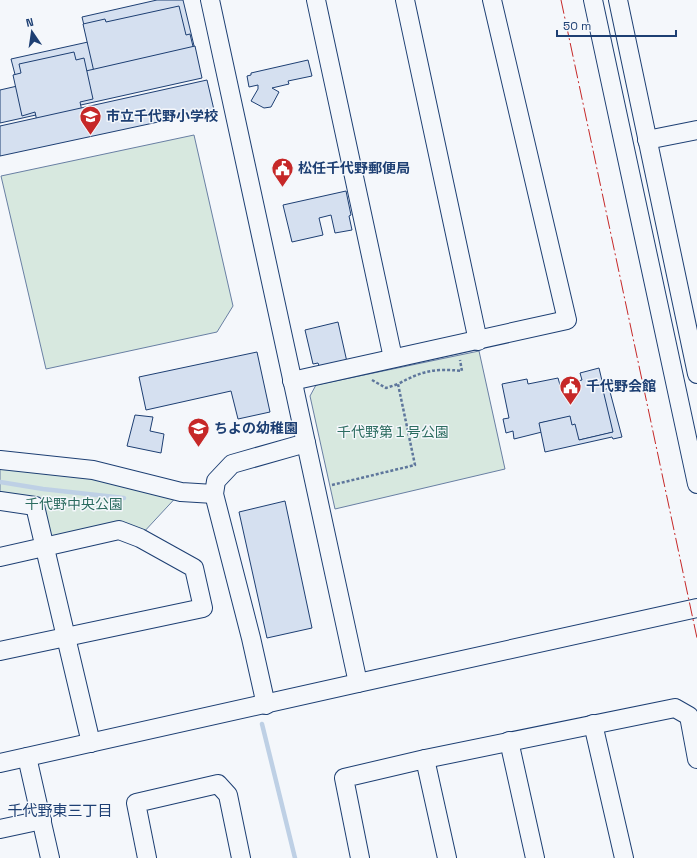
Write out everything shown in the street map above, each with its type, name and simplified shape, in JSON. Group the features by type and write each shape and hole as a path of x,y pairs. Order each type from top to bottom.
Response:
{"street":[{"path":"210,0 358,683"},
{"path":"316,0 393,358"},
{"path":"405,0 478,341"},
{"path":"292,380 478,341 567,320 492,0"},
{"path":"593,0 697,484"},
{"path":"618,0 697,374"},
{"path":"647,140 697,130"},
{"path":"266,705 251,638 214,494 216,481 232,464 306,443"},
{"path":"0,460 93,470 181,492 214,494"},
{"path":"0,501 35,506 91,743"},
{"path":"0,557 119,530 140,538 194,568 203,608 0,651"},
{"path":"0,763 697,608"},
{"path":"360,858 344,778 509,741 675,708 689,716 697,758"},
{"path":"593,724 624,858"},
{"path":"509,741 534,858"},
{"path":"27,757 50,858"},
{"path":"425,759 447,858"},
{"path":"147,858 136,804 218,784 228,795 241,858"},
{"path":"0,829 42,820"}],"path":[{"path":"316,489 414,466 398,384 424,371 462,371 457,345"}],"green space":[{"path":"194,135 233,306 217,332 46,369 1,176"},
{"name":"千代野第１号公園","path":"479,351 505,469 335,509 310,396 316,385"},
{"name":"千代野中央公園","path":"0,461 181,492 142,534 49,540 43,502 0,496"}],"building":[{"path":"157,0 183,0 196,54 94,78 96,89 23,105 11,59 88,42 82,17"},
{"path":"179,6 186,35 190,34 197,63 97,85 83,24 105,19 106,22"},
{"path":"195,46 202,78 0,123 0,90 39,81 38,78 64,72 64,76"},
{"path":"74,52 76,60 84,58 93,99 80,102 83,116 74,118 74,114 48,120 49,123 38,126 35,112 22,116 13,75 21,73 19,64"},
{"path":"308,60 312,76 288,81 289,84 272,88 279,92 271,107 264,108 251,101 258,89 258,85 249,87 247,76 251,75 251,73"},
{"path":"207,80 214,110 0,156 0,126"},
{"path":"346,191 351,215 349,216 352,230 335,233 331,215 319,218 323,235 292,242 283,205"},
{"path":"338,322 347,362 320,368 318,363 313,364 305,330"},
{"path":"257,352 270,412 238,419 231,391 146,410 139,377"},
{"path":"599,368 614,432 575,441 569,417 540,423 542,432 514,439 513,431 506,433 503,419 509,418 502,384 527,379 528,384 558,378 560,385 582,380 580,373"},
{"path":"609,388 622,437 613,439 612,437 545,452 539,423 570,416 572,425 575,424 579,440 613,432 603,390"},
{"path":"135,415 153,417 150,431 164,434 161,453 127,446"},
{"path":"285,501 312,628 267,638 239,512"}],"waterway":[{"path":"0,482 43,489 124,498"},
{"path":"262,724 295,858"}],"power":[{"path":"561,0 697,638"}],"place":[{"name":"市立千代野小学校","path":"90,136"},
{"name":"松任千代野郵便局","path":"283,188"},
{"name":"千代野会館","path":"571,406"},
{"name":"ちよの幼稚園","path":"198,448"}],"district":[{"name":"千代野東三丁目","path":"60,810"}]}
